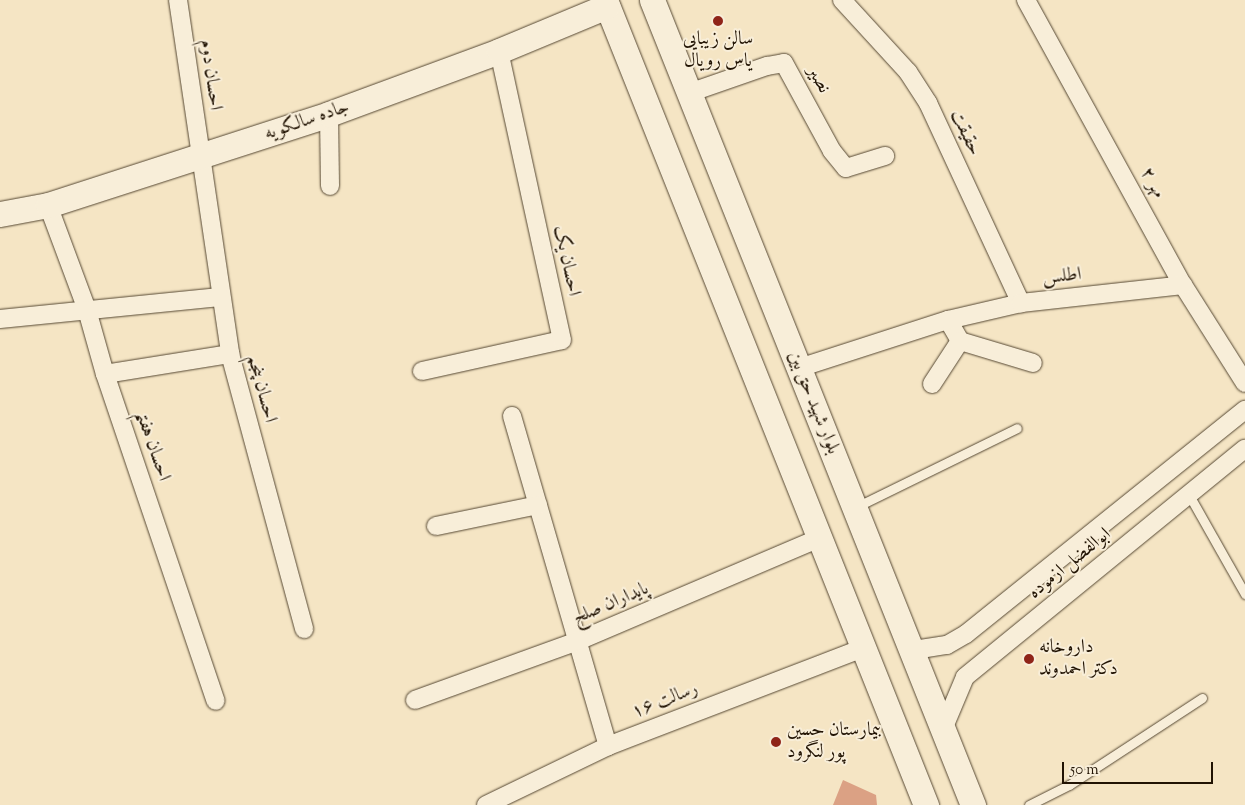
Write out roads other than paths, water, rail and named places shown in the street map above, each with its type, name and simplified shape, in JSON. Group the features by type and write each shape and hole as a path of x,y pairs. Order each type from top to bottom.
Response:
{"main road":[{"name":"بلوار شهید حق بین","path":"652,0 854,508 914,650 974,805"},
{"name":"جاده سالکویه","path":"0,214 48,205 329,114 499,51 606,3"},
{"path":"606,3 926,805"}],"street":[{"name":"احسان دوم","path":"178,0 200,156"},
{"name":"حقیقت","path":"842,0 908,72 928,103 1021,303"},
{"name":"مهر ۲","path":"1026,0 1183,285 1245,383"},
{"name":"احسان یک","path":"422,371 562,340 499,51"},
{"name":"نصیر","path":"689,93 784,63 832,151 846,168 885,156"},
{"path":"329,114 330,186"},
{"name":"احسان پنجم","path":"200,156 230,354 304,629"},
{"name":"احسان هفتم","path":"48,205 87,310 105,374 216,701"},
{"name":"اطلس","path":"799,368 948,320 1021,303 1183,285"},
{"path":"0,319 220,297"},
{"path":"948,320 960,341 1033,363"},
{"path":"932,384 960,341"},
{"path":"105,374 230,354"},
{"name":"ابوالفضل ازموده","path":"914,650 947,645 966,634 1245,410"},
{"path":"512,416 608,746"},
{"name":"ابوالفضل ازموده","path":"944,727 965,676 1245,449"},
{"path":"436,526 538,505"},
{"name":"پایداران صلح","path":"415,700 578,641 819,538"},
{"name":"رسالت ۱۶","path":"486,805 608,746 863,648"}],"lane":[{"path":"854,508 1017,428"},
{"path":"1189,495 1245,594"},
{"path":"1029,805 1069,785 1202,698"}],"place":[{"name":"سالن زیبایی یاس رویال","path":"718,21"},
{"name":"داروخانه دکتر احمدوند","path":"1029,659"},
{"name":"بیمارستان حسین پور لنگرود","path":"776,742"}]}
